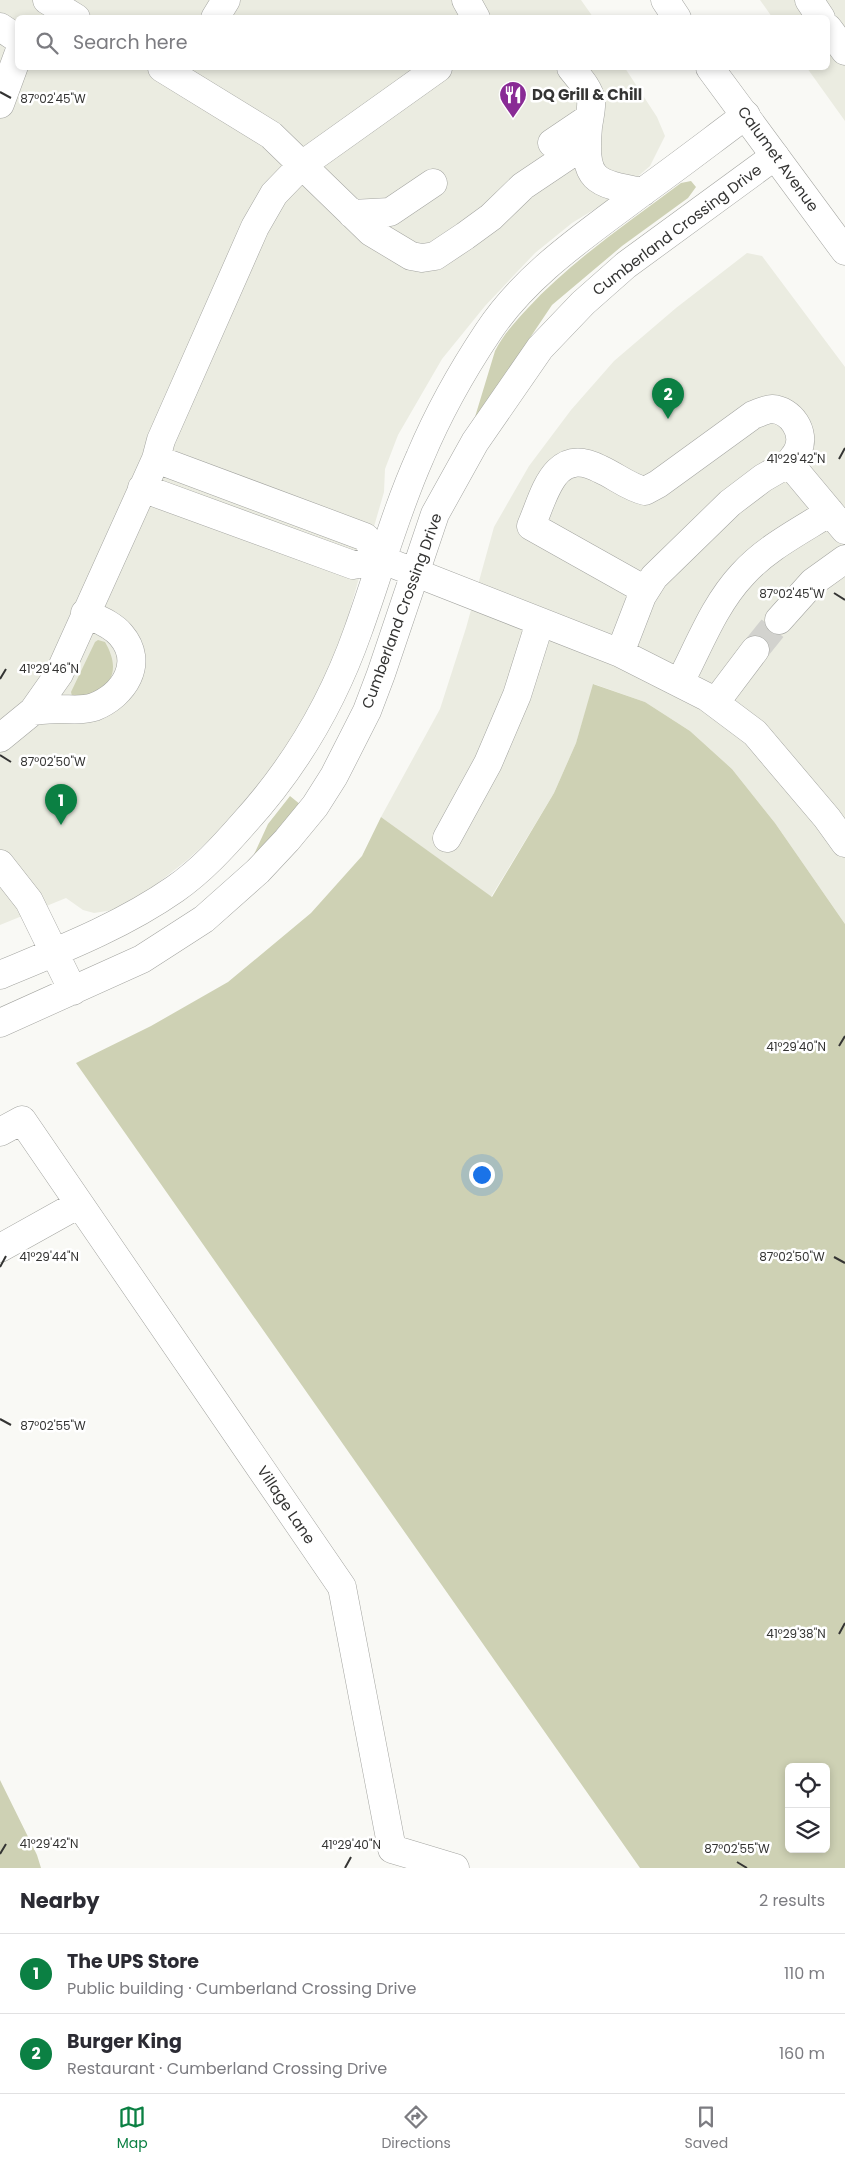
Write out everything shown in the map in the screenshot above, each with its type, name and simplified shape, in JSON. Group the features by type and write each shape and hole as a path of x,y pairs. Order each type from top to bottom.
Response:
{"street":[{"path":"32,15 38,0"},
{"path":"47,0 71,15"},
{"path":"217,15 226,0"},
{"path":"466,0 474,15"},
{"path":"665,0 675,15"},
{"path":"809,0 818,15"},
{"path":"0,27 15,37"},
{"path":"830,31 845,51"},
{"path":"0,104 15,63"},
{"path":"0,738 33,711 59,674 156,458 161,440 255,227 274,194 302,165 435,70"},
{"path":"573,70 585,86 591,101 588,130 588,164 595,178 609,186 643,192"},
{"name":"Calumet Avenue","path":"712,70 746,114 845,251"},
{"path":"175,71 271,135 371,232 411,256 422,258 435,256 491,217 523,186 588,130"},
{"path":"0,975 119,923 177,888 220,850 259,808 284,775 310,735 337,683 357,634 420,456 446,405 489,329 516,296 585,234 746,114"},
{"path":"465,236 493,192 515,170 545,148 588,130"},
{"name":"Cumberland Crossing Drive","path":"0,1023 142,959 204,919 258,871 287,840 315,806 334,776 367,711 435,514 470,450 540,348 583,303 626,266 775,156"},
{"path":"352,214 390,212 433,182"},
{"path":"620,653 645,590 654,577 730,503 763,478 789,463 799,449 800,433 793,419 784,411 771,409 753,414 658,484 645,491 634,488 599,468 583,463 568,463 559,468 550,481 531,526 645,590"},
{"path":"156,458 365,537 383,560"},
{"path":"680,682 717,608 741,575 766,553 837,521 789,463"},
{"path":"142,488 353,565 383,560 620,653 680,682 715,703 756,734 836,812 845,843"},
{"path":"779,620 798,596 813,582 845,559"},
{"path":"33,711 59,708 79,710 94,706 109,698 130,676 132,664 122,636 112,626 85,613"},
{"path":"447,838 488,763 514,704 540,622"},
{"path":"715,703 755,650"},
{"path":"0,864 29,901 73,991"},
{"name":"Village Lane","path":"0,1132 22,1120 342,1587 393,1858 455,1868"},
{"path":"0,1248 79,1204"}],"shaded area":[{"path":"0,0 581,0 592,15 15,15 15,70 626,70 657,117 665,136 650,166 613,198 572,223 535,253 485,306 442,359 398,435 385,469 384,492 342,637 332,662 319,691 281,756 258,789 226,825 186,861 145,893 120,909 94,913 83,910 66,898 0,925"},
{"path":"760,0 845,0 845,121 808,70 830,70 830,15 771,15"},
{"path":"747,253 762,256 845,367 845,924 775,823 732,769 690,731 645,702 594,684 576,743 554,793 491,897 381,817 440,709 466,628 494,527 529,466 571,410 614,361 676,308"}],"green space":[{"path":"691,181 696,187 688,198 622,246 552,305 462,439 475,417 495,351 505,334 518,319 544,291 582,258 681,183"},
{"path":"98,640 105,642 109,649 113,663 111,676 103,688 96,693 73,700 71,692 95,642"},
{"path":"593,684 645,702 690,731 732,769 775,823 845,924 845,1868 640,1868 76,1063 151,1026 228,982 311,913 362,856 381,817 492,897 554,793 576,743"},
{"path":"290,796 301,805 251,861 268,824"},
{"path":"0,1780 37,1855 41,1868 0,1868"}],"tunnel":[{"path":"755,650 779,620"}],"place":[{"name":"DQ Grill & Chill","path":"513,119"},
{"name":"Burger King","path":"668,419"},
{"name":"The UPS Store","path":"61,825"}]}
